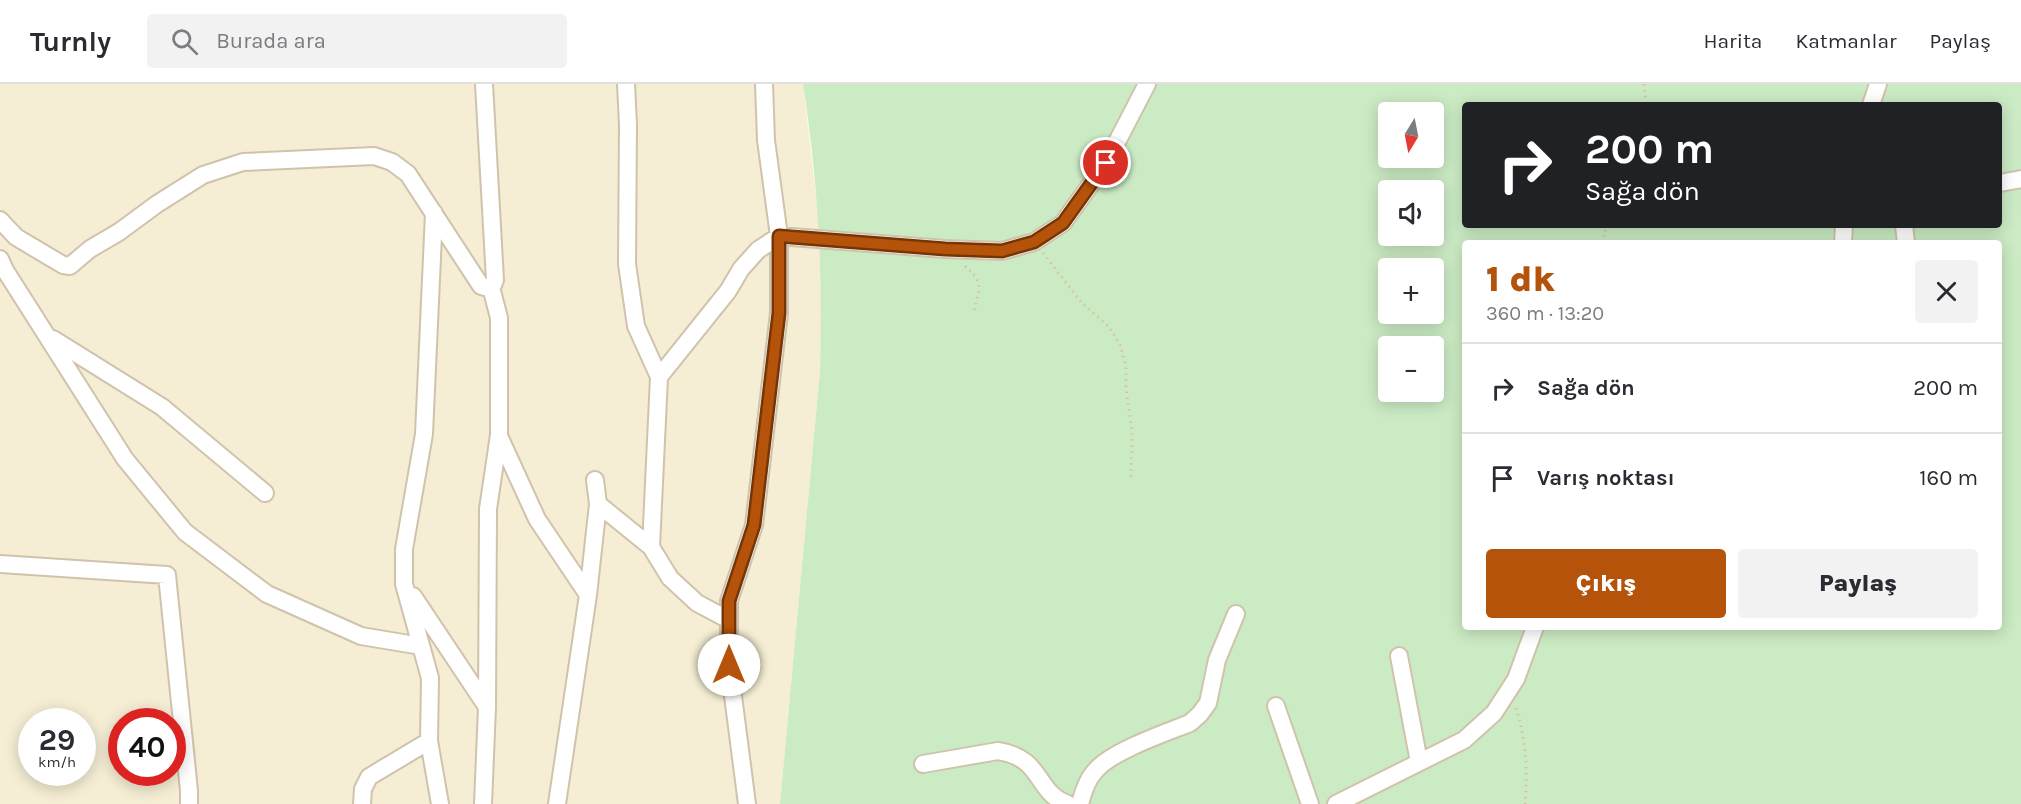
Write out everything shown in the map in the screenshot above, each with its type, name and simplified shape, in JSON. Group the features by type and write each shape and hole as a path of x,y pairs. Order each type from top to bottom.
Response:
{"street":[{"path":"0,220 16,237 63,265 70,266 90,249 119,232 202,175 243,162 374,156 392,162 408,174 481,286 486,289 491,287 495,280 483,84"},
{"path":"626,84 627,264 636,326 659,377 651,547"},
{"path":"747,804 729,665 729,601 754,525 779,313 779,236 766,140 764,84"},
{"path":"659,377 728,291 741,268 758,250 779,236 945,249 1002,251 1034,242 1063,223 1069,215 1106,163 1147,84"},
{"path":"1872,102 1878,84"},
{"path":"2002,183 2021,178"},
{"path":"434,213 424,434 404,549 404,584 430,678 429,741 440,804"},
{"path":"0,259 4,270 125,459 185,532 267,594 361,636 422,646"},
{"path":"483,804 487,707 488,509 499,435 499,318 491,287"},
{"path":"48,336 162,407 265,493"},
{"path":"499,435 537,519 588,595"},
{"path":"557,804 575,670 588,595 598,504 595,480"},
{"path":"598,504 651,547 670,578 697,603 729,620"},
{"path":"0,564 167,575 189,804"},
{"path":"404,584 487,707"},
{"path":"1080,804 1085,787 1095,770 1111,757 1190,723 1200,714 1208,703 1217,660 1236,614"},
{"path":"1336,804 1464,740 1494,713 1516,679 1534,630"},
{"path":"1399,656 1419,762"},
{"path":"1276,706 1310,804"},
{"path":"362,804 363,789 369,777 429,741"},
{"path":"922,764 998,751 1010,753 1022,758 1034,768 1051,794 1068,804"}],"path":[{"path":"1644,84 1646,102"},
{"path":"1034,242 1082,303 1109,327 1120,345 1126,366 1126,388 1132,431 1131,479"},
{"path":"945,249 979,281 974,311"},
{"path":"1510,688 1522,728 1528,769 1526,804"}],"shaded area":[{"path":"0,84 803,84 818,216 822,319 820,371 780,804 0,804"}],"green space":[{"path":"803,84 2021,84 2021,804 780,804 820,371 821,299 818,227"}],"route":[{"path":"729,665 729,601 754,525 779,313 779,236 945,249 1002,251 1034,242 1063,223 1106,163"}]}
